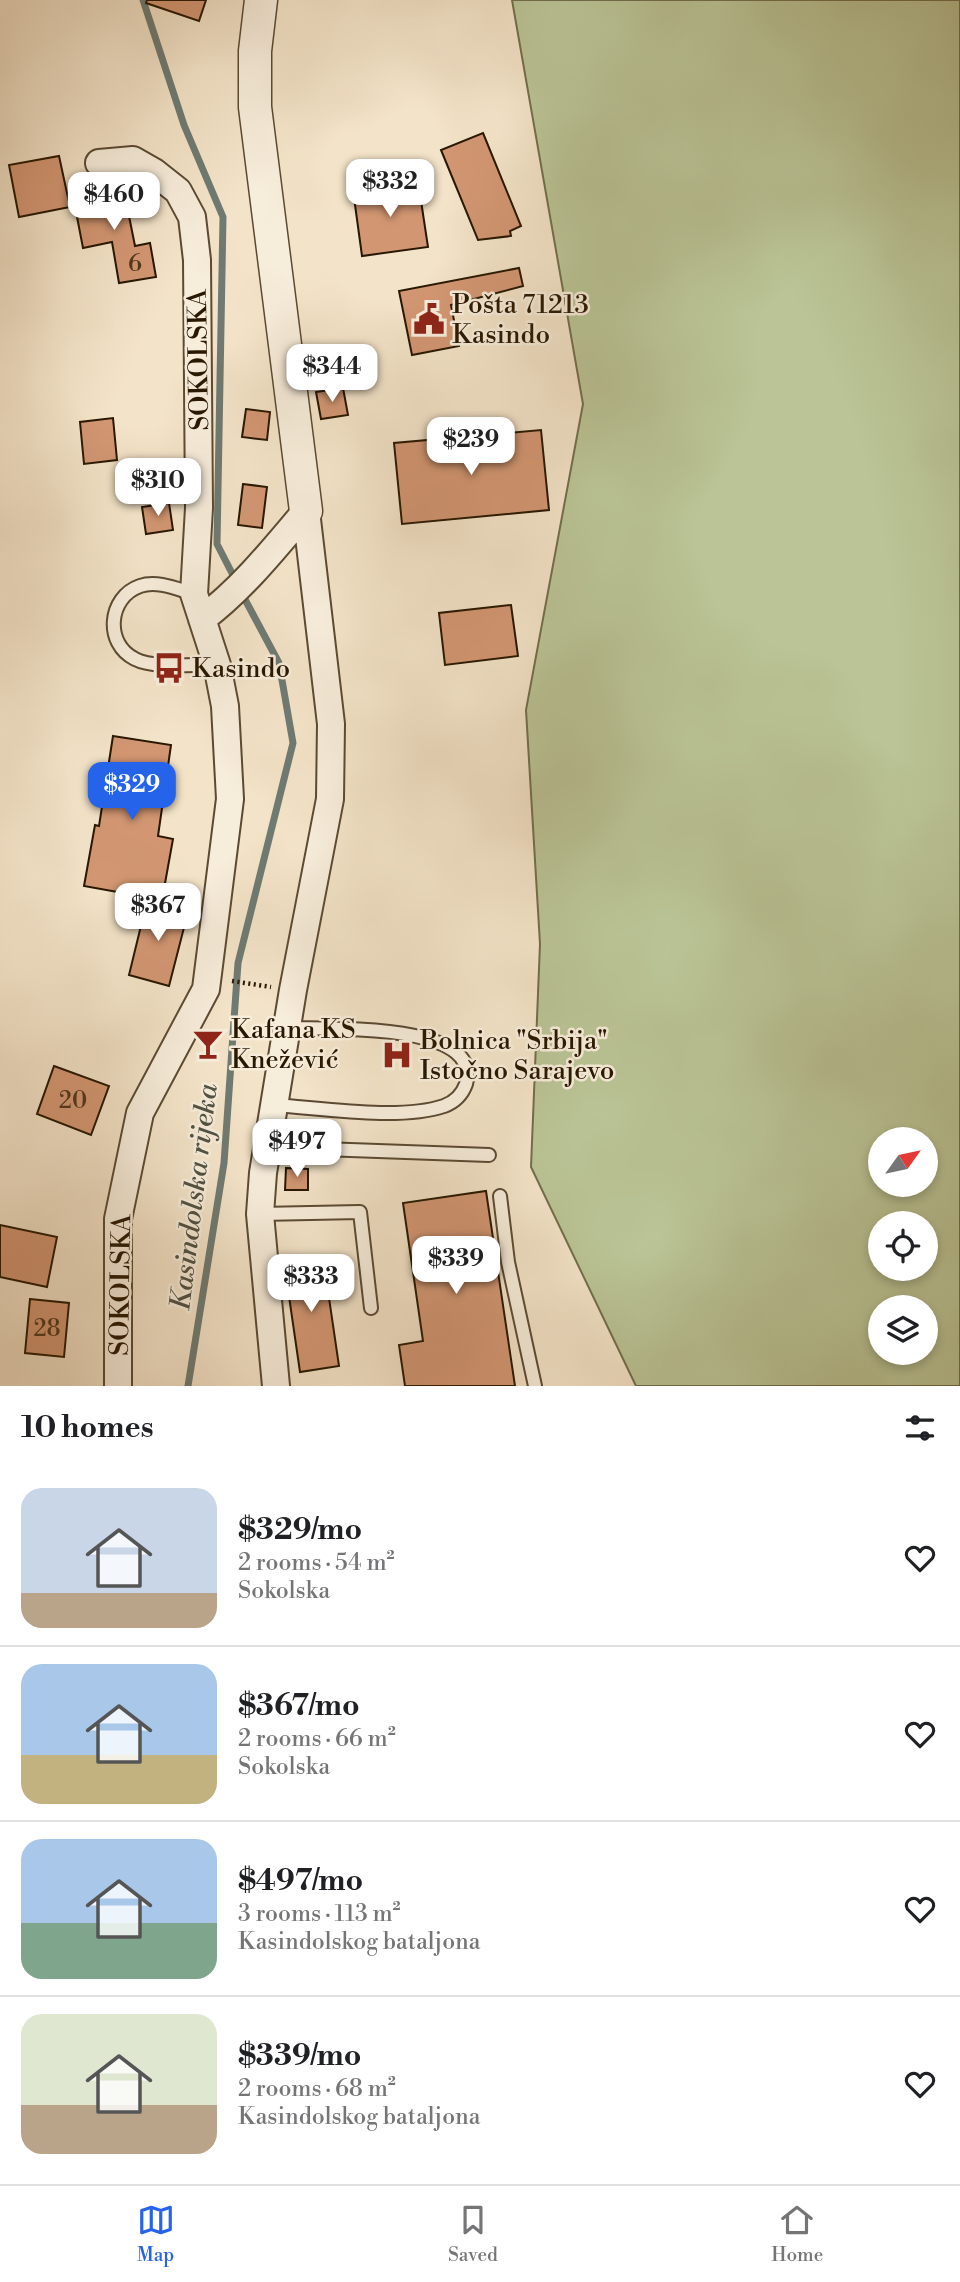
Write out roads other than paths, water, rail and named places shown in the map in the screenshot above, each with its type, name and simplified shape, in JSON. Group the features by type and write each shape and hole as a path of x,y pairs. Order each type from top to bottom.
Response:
{"street":[{"path":"261,0 255,51 255,107 331,724 330,799 273,1105 260,1214 276,1386"},
{"name":"SOKOLSKA","path":"99,163 133,160 154,172 178,191 192,217 197,260 200,508 194,594 210,613 225,706 230,799 206,989 140,1113 118,1219 118,1386"},
{"path":"210,613 267,558 306,511"}],"lane":[{"path":"194,594 155,584 142,585 130,591 114,613 116,639 134,659 146,663 217,665"},
{"path":"273,1105 387,1112 413,1111 454,1102 467,1082 460,1055 447,1045 429,1038 405,1033 287,1028"},
{"path":"266,1147 489,1155"},
{"path":"500,1196 509,1262 536,1386"},
{"path":"260,1214 360,1212 371,1308"}],"waterway":[{"name":"Kasindolska rijeka","path":"143,0 184,125 223,217 217,544 236,581"},
{"name":"Kasindolska rijeka","path":"188,1386 224,1163 238,963 293,743 279,663 241,592"}],"place":[{"name":"Pošta 71213 Kasindo","path":"429,319"},
{"name":"Kasindo","path":"169,668"},
{"name":"Kafana KS Knežević","path":"208,1044"},
{"name":"Bolnica \"Srbija\" Istočno Sarajevo","path":"397,1055"}]}
